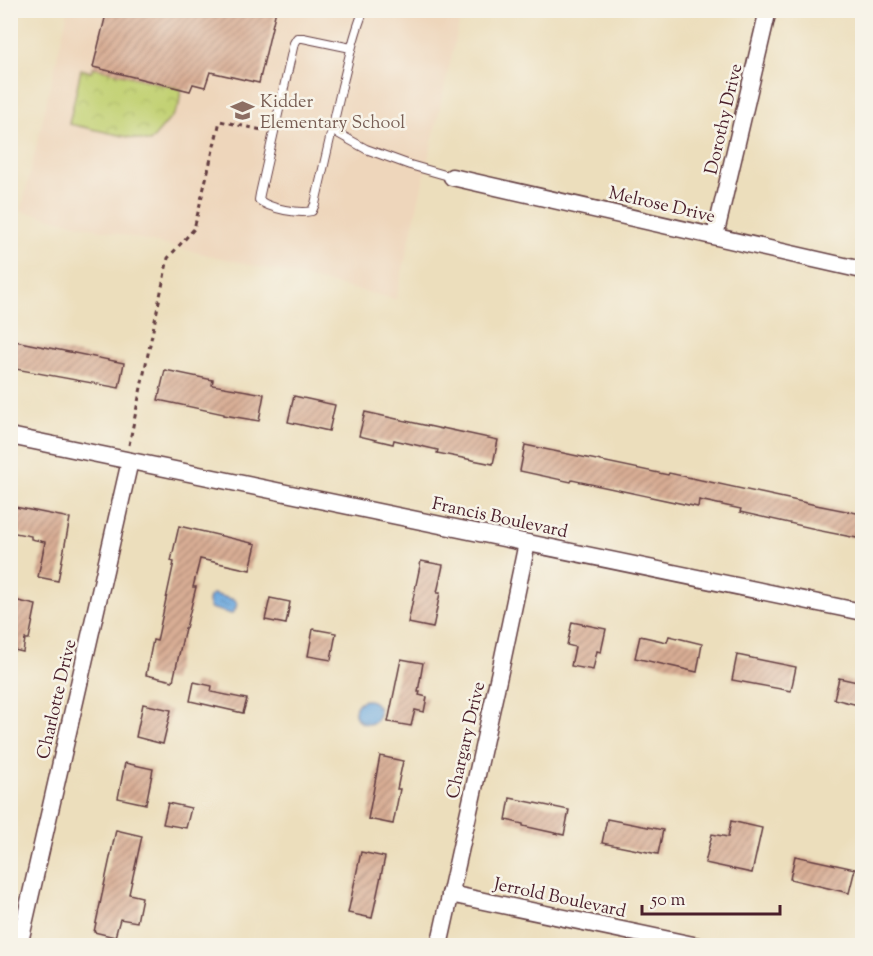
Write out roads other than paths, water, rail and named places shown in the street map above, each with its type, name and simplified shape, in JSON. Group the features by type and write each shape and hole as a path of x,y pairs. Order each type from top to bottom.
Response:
{"street":[{"name":"Dorothy Drive","path":"715,236 768,10"},
{"name":"Melrose Drive","path":"452,177 862,270"},
{"name":"Francis Boulevard","path":"10,436 129,454 527,543 862,612"},
{"name":"Charlotte Drive","path":"19,945 129,454"},
{"name":"Chargary Drive","path":"440,945 527,543"},
{"name":"Jerrold Boulevard","path":"450,894 698,945"}],"lane":[{"path":"351,48 303,38 297,38 294,43 259,200 265,205 304,213 312,211 356,28 364,10"},
{"path":"332,130 366,149 452,177"}],"water":[{"path":"213,594 235,600 237,604 235,610 231,614 210,608 209,597"},
{"path":"367,700 375,704 379,712 375,720 367,724 359,720 355,712 359,704"}],"place":[{"name":"Kidder Elementary School","path":"242,111"}]}
